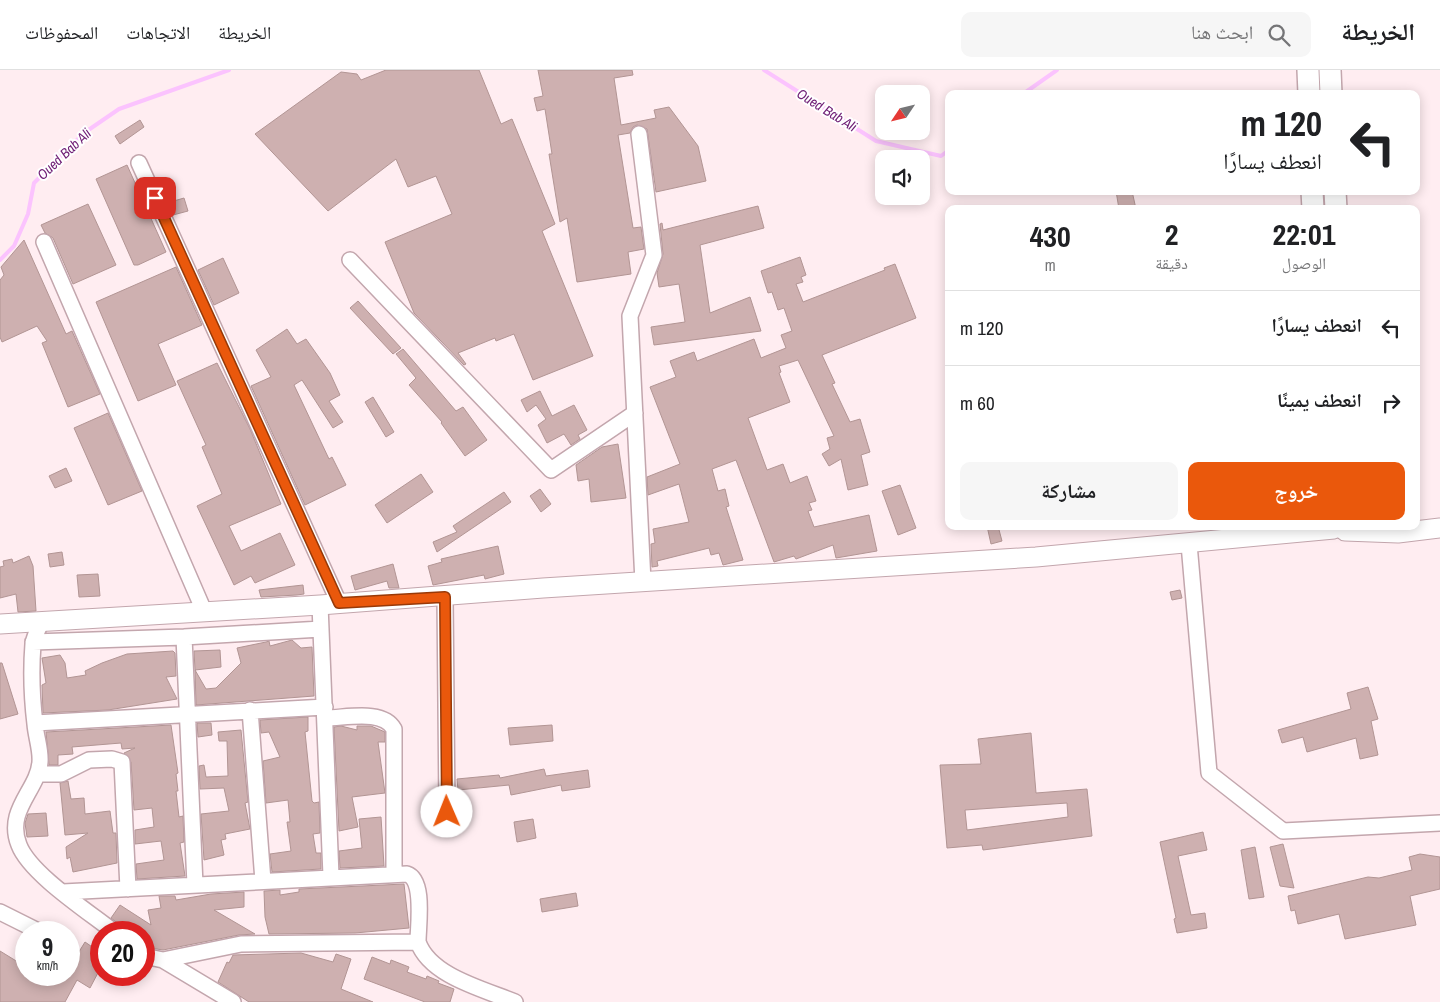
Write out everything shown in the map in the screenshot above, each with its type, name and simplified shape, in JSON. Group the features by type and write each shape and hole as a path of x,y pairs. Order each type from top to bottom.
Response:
{"highway":[{"path":"1308,70 1309,90"},
{"path":"1330,70 1331,90"}],"main road":[{"path":"1420,526 1438,528"},
{"path":"1364,530 1398,533 1438,528"},
{"path":"1285,535 1296,530"},
{"path":"0,624 445,597 643,582 1036,557 1189,544 1232,532 1285,535 1326,530"}],"street":[{"path":"639,134 654,255 630,316 643,582"},
{"path":"139,163 330,604 321,629 326,712 330,876"},
{"path":"44,242 204,611"},
{"path":"350,260 551,470 635,413"},
{"path":"1189,544 1209,773 1283,831 1440,822"},
{"path":"445,597 447,812"},
{"path":"41,623 33,642 35,723 40,761 38,774 20,806 16,828 19,844 27,859 40,873 100,921"},
{"path":"33,642 184,637 321,629"},
{"path":"184,637 196,885"},
{"path":"35,723 250,710 326,712 380,717 390,723 394,729 394,873"},
{"path":"250,710 262,881"},
{"path":"38,774 61,774 88,760 112,759 122,762 128,888"},
{"path":"64,892 330,876 407,874 417,882 418,942 422,954 439,970 515,1002"},
{"path":"0,912 18,921"},
{"path":"163,960 242,944 418,942"},
{"path":"155,958 163,960 233,1002"}],"building":[{"path":"386,70 479,70 501,124 512,119 555,224 542,231 593,356 533,380 514,334 496,341 495,338 458,353 466,364 464,365 414,313 385,242 452,214 436,176 408,187 396,159 328,211 255,134 341,72 357,74 361,80"},
{"path":"538,70 632,70 633,75 614,78 621,125 656,118 654,110 669,107 698,146 706,181 656,192 647,129 637,125 633,127 630,133 618,135 633,228 641,227 644,249 628,252 631,274 577,282 567,218 560,222 549,154 552,154 545,109 537,111 534,98 543,96"},
{"path":"140,120 144,127 120,144 115,136"},
{"path":"127,165 166,252 138,265 134,265 96,179"},
{"path":"1117,195 1133,195 1135,205 1118,205"},
{"path":"184,198 188,211 173,215 167,203"},
{"path":"88,204 116,265 73,284 53,238 45,233 41,225"},
{"path":"758,206 764,228 700,245 710,313 750,297 761,331 654,345 651,327 685,322 679,284 659,287 657,273 663,254 660,224 662,223 663,230"},
{"path":"24,240 66,334 72,331 100,394 68,407 42,343 47,341 37,326 2,342 0,337 0,280 4,275 1,267"},
{"path":"800,257 806,275 801,277 803,282 796,284 803,302 885,270 884,268 895,264 916,318 822,355 835,383 832,384 850,422 860,419 870,452 861,455 868,485 848,490 841,459 829,466 822,454 830,449 827,438 834,436 798,360 779,366 781,372 779,373 790,402 748,418 767,470 783,464 790,483 807,476 816,501 809,503 812,510 808,511 814,527 869,515 877,551 836,558 833,545 796,559 794,556 774,562 736,460 712,469 718,491 725,489 729,506 726,507 743,560 723,565 719,553 711,555 709,548 657,561 658,566 652,567 651,544 655,543 653,529 689,522 679,484 648,495 647,477 680,464 650,387 676,377 670,361 694,352 697,361 754,339 761,358 786,348 781,335 792,331 784,308 778,310 772,292 768,293 761,271"},
{"path":"223,258 239,293 214,305 198,270"},
{"path":"176,267 202,325 158,344 176,385 138,401 96,302"},
{"path":"358,301 401,348 393,354 350,308"},
{"path":"287,329 297,344 306,339 330,373 340,395 329,401 343,422 333,428 302,380 294,385 329,459 332,457 346,485 305,505 251,386 271,377 256,350"},
{"path":"403,349 456,411 463,407 487,440 465,456 442,422 409,385 416,378 396,354"},
{"path":"217,363 250,429 281,504 229,526 241,551 280,533 295,565 255,583 251,576 234,585 197,506 222,494 202,447 206,445 177,381"},
{"path":"540,391 552,416 574,405 587,430 578,435 580,439 571,445 564,434 547,443 538,425 546,419 536,405 527,412 521,400"},
{"path":"373,397 394,432 386,437 365,402"},
{"path":"108,413 142,491 108,505 74,428"},
{"path":"618,444 626,498 591,502 589,479 578,481 576,465 602,447"},
{"path":"66,468 72,481 55,488 49,476"},
{"path":"421,474 433,492 387,523 375,505"},
{"path":"900,485 916,528 898,535 882,491"},
{"path":"540,489 551,504 541,512 530,496"},
{"path":"504,492 511,502 437,552 433,542 457,532 453,526"},
{"path":"988,530 999,530 1002,541 991,544"},
{"path":"498,546 504,574 485,579 484,575 433,585 428,566 442,562 441,559"},
{"path":"62,552 64,565 50,567 48,554"},
{"path":"29,556 33,566 36,611 18,612 16,594 0,598 0,567 4,566 3,561 12,559 13,563"},
{"path":"393,564 399,588 389,588 387,581 355,590 351,576"},
{"path":"98,574 100,596 79,597 77,575"},
{"path":"303,585 304,594 297,595 261,597 259,590"},
{"path":"1180,590 1182,598 1172,600 1170,592"},
{"path":"292,640 301,648 312,647 314,696 196,705 195,670 206,689 216,688 241,663 237,648 269,641 270,646"},
{"path":"220,650 221,667 195,670 194,651"},
{"path":"173,651 175,653 176,676 166,677 177,699 108,710 43,713 42,685 46,683 42,658 60,655 65,663 67,678 86,675 85,671 127,654"},
{"path":"0,663 2,663 18,714 0,719"},
{"path":"1368,687 1378,719 1371,721 1378,755 1360,759 1356,738 1307,752 1303,737 1282,743 1278,730 1351,709 1347,693"},
{"path":"308,717 308,731 305,732 312,801 314,803 319,802 320,833 313,834 316,853 321,853 321,869 272,872 270,854 291,851 287,822 290,822 288,800 266,803 263,761 280,757 269,732 261,733 260,720"},
{"path":"197,723 211,723 212,735 198,737"},
{"path":"171,725 178,773 176,774 178,791 176,791 179,817 183,816 184,842 180,843 185,876 137,879 136,864 164,860 161,841 135,844 135,830 154,827 152,808 134,810 131,762 124,753 135,748 122,749 121,743 72,747 73,754 58,755 58,765 49,765 46,732"},
{"path":"552,725 553,741 510,745 508,728"},
{"path":"341,726 357,730 357,726 371,726 385,732 385,742 378,742 385,793 352,797 358,827 339,831 334,727"},
{"path":"241,730 248,802 245,803 250,829 225,834 226,839 221,840 224,855 204,860 201,814 229,811 224,788 200,789 199,766 204,765 206,777 228,776 227,741 219,741 218,732"},
{"path":"1031,733 1036,793 1087,789 1092,836 983,850 982,845 947,848 940,765 981,764 978,739","holes":["1067,803 1068,817 967,830 965,810"]},
{"path":"544,769 546,776 588,770 590,787 562,791 561,785 511,795 509,785 458,790 457,779 499,775 500,778"},
{"path":"68,781 71,799 84,798 85,814 110,811 113,833 116,833 117,863 73,872 70,857 67,859 66,847 88,833 65,835 60,783"},
{"path":"46,813 48,836 27,837 25,823 28,814"},
{"path":"381,817 384,866 340,868 339,851 362,848 359,819"},
{"path":"533,819 536,838 517,842 514,822"},
{"path":"1203,832 1207,850 1178,856 1191,915 1205,913 1207,928 1177,933 1174,919 1176,918 1160,842"},
{"path":"1283,844 1294,888 1280,886 1270,847"},
{"path":"1255,847 1264,897 1249,899 1241,850"},
{"path":"1420,854 1440,857 1440,889 1410,896 1416,925 1345,939 1339,914 1298,924 1295,910 1291,911 1288,896 1368,877 1379,878 1412,870 1409,857"},
{"path":"404,884 409,928 355,933 269,934 265,917 264,891 280,890 280,895 299,892 299,889"},
{"path":"244,892 244,907 214,910 255,934 239,935 163,950 155,949 155,921 150,921 148,910 161,908 159,896 175,896 176,900 211,894"},
{"path":"576,893 578,906 542,912 540,899"},
{"path":"120,905 145,921 115,921 111,918"},
{"path":"85,942 90,945 90,988 80,982 80,950"},
{"path":"0,951 15,960 15,986 74,986 65,1002 0,1002"},
{"path":"301,953 333,962 336,954 351,959 341,989 373,1002 249,1002 218,982 227,962 229,963 233,955"},
{"path":"372,957 390,964 391,960 409,967 407,972 426,979 427,976 439,981 438,983 454,989 450,1002 425,1002 364,979"}],"waterway":[{"name":"Oued Bab Ali","path":"0,260 14,246 28,214 34,183 84,133 119,109 229,70"},
{"name":"Oued Bab Ali","path":"764,70 876,141 941,156 945,153"},
{"name":"Oued Bab Ali","path":"1029,90 1057,70"}],"route":[{"path":"155,198 339,603 445,597 447,812"}]}
